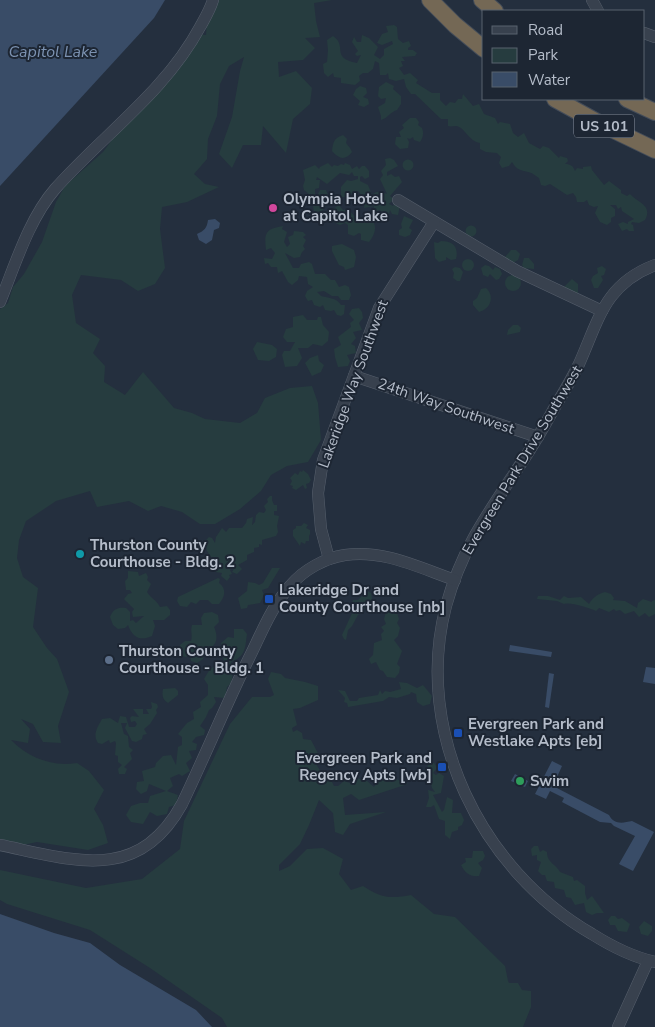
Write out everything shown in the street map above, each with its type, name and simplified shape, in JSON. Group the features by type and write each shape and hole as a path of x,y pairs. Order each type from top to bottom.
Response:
{"highway":[{"path":"430,0 455,25 482,47"},
{"path":"482,0 494,10"},
{"name":"US 101","path":"557,100 618,133 655,150"},
{"name":"US 101","path":"629,100 655,112"}],"street":[{"path":"0,302 36,217 50,197 173,69 194,38 213,0"},
{"path":"398,200 517,272 602,311"},
{"name":"Lakeridge Way Southwest","path":"329,559 321,529 318,492 319,477 330,438 379,308 434,222"},
{"name":"Evergreen Park Drive Southwest","path":"652,961 604,941 576,925 549,905 509,865 489,837 473,810 454,768 440,708 437,656 446,606 469,544 538,437 572,377 609,298 633,275 655,265"},
{"name":"24th Way Southwest","path":"354,376 538,437"},
{"path":"0,845 57,857 101,861 133,853 161,834 174,820 246,664 278,602 290,585 312,567 329,559 356,554 377,555 455,580"},
{"path":"618,1027 652,961"}],"green space":[{"path":"218,0 332,0 314,3 320,37 305,38 315,48 303,60 278,62 279,77 296,71 312,88 310,104 293,119 286,153 263,126 261,145 243,145 232,168 219,154 232,117 244,57 229,66 220,84 217,116 208,139 207,159 194,174 205,184 219,187 187,202 162,207 160,229 165,268 155,284 138,291 121,280 81,275 72,295 76,323 100,339 93,353 105,366 104,382 125,395 143,372 174,408 205,419 240,423 257,413 265,398 290,388 312,386 318,403 321,440 308,462 287,466 271,475 261,491 240,509 215,524 200,524 182,512 161,506 148,511 129,501 97,507 90,491 56,501 26,521 19,540 17,558 23,577 38,588 33,627 57,659 69,692 58,726 61,743 43,742 33,724 21,719 30,729 28,743 11,740 25,752 41,760 59,764 77,763 89,771 104,790 94,809 103,825 108,843 88,850 37,842 23,845 0,839 0,309 8,303 13,287 24,274 42,242 56,202 65,186 103,152 191,34 206,35 208,7"},
{"path":"394,25 397,27 398,39 403,43 409,41 411,46 408,50 413,50 417,53 415,56 402,57 405,61 401,61 403,66 399,68 404,75 410,73 418,80 416,83 432,93 440,93 440,100 446,106 450,102 455,103 458,99 462,99 463,94 473,106 479,104 484,114 495,118 498,124 500,122 510,124 513,133 518,137 524,133 529,143 540,149 543,146 549,148 559,158 560,156 567,158 568,161 565,164 572,166 575,171 577,168 583,169 583,167 591,166 604,185 609,181 621,190 621,193 627,196 630,194 644,205 647,211 645,220 639,223 632,222 634,231 627,229 622,231 618,224 623,222 628,224 628,222 634,219 622,211 621,207 618,209 616,205 610,205 615,209 615,216 611,218 611,222 607,225 600,222 595,213 598,206 589,205 587,200 577,202 573,193 567,195 550,184 541,185 539,178 515,167 512,162 509,166 502,168 499,163 501,157 497,153 486,152 480,149 480,143 472,140 462,129 456,126 448,126 448,119 441,119 415,94 411,94 406,87 404,79 396,81 389,79 388,73 380,75 379,63 375,61 373,69 359,76 360,81 355,85 341,83 341,78 334,77 333,73 328,77 324,73 323,64 327,62 327,40 333,36 339,44 341,55 349,61 357,63 361,55 357,56 355,54 358,51 352,42 354,37 357,42 361,42 362,35 369,38 378,47 374,55 380,59 384,55 384,49 393,44 392,41 382,45 377,43 382,34 388,32 386,26"},
{"path":"386,82 394,86 393,89 401,96 401,104 397,110 381,120 378,107 385,103 386,98 381,99 378,96 379,87"},
{"path":"360,86 366,88 367,93 363,97 368,99 369,104 364,107 358,105 360,101 353,95"},
{"path":"410,118 416,118 419,122 418,125 423,130 423,134 420,142 414,140 413,137 407,138 409,142 408,148 400,149 395,144 396,137 401,137 399,132 404,128 402,125"},
{"path":"343,135 347,139 346,143 352,152 347,157 342,158 332,151 334,141"},
{"path":"390,158 398,166 387,172 387,176 391,174 395,177 399,176 402,182 390,196 394,199 389,204 393,206 395,203 400,205 398,215 392,214 390,210 389,214 383,214 380,210 374,212 374,206 364,208 358,191 348,197 341,197 341,187 347,180 358,179 358,176 354,176 352,172 349,175 340,173 327,184 317,177 316,180 320,180 319,188 315,189 315,195 310,195 304,190 303,170 315,165 319,169 328,163 332,167 334,165 344,165 345,163 350,165 352,169 357,166 359,169 365,166 369,171 369,177 365,179 362,176 360,181 368,185 372,195 377,192 387,194 380,179 383,175 381,171 386,165 385,159"},
{"path":"408,159 414,165 408,171 402,165"},
{"path":"320,190 326,190 330,200 324,209 318,213 314,211 313,205 314,201 320,197 318,194"},
{"path":"339,205 343,210 348,209 357,219 361,217 366,222 374,223 375,231 369,242 361,240 361,234 359,233 354,236 348,234 348,225 345,223 340,225 333,222 333,209"},
{"path":"404,216 413,220 409,228 412,230 410,235 405,237 399,235"},
{"path":"471,225 477,231 471,237 465,231"},
{"path":"283,226 282,229 287,232 284,242 287,247 290,244 288,237 293,235 294,231 303,232 306,235 303,237 306,240 303,246 305,249 300,257 294,258 285,253 293,268 299,268 301,264 309,262 312,264 315,274 325,274 331,280 335,280 339,287 345,285 349,287 351,295 349,300 341,300 338,296 332,296 324,291 317,292 321,296 345,305 344,314 341,316 337,315 334,310 325,310 323,305 320,307 314,305 312,300 308,301 305,296 307,291 313,287 308,284 307,277 299,276 298,280 292,285 288,282 282,271 278,273 277,267 271,267 268,263 265,264 264,258 272,259 275,253 271,248 266,250 265,239 267,232 273,228"},
{"path":"441,241 449,242 456,248 456,259 451,260 446,257 446,260 439,262 435,258 434,242 438,243"},
{"path":"342,244 354,250 356,257 354,267 345,270 344,267 339,265 332,251 332,246"},
{"path":"511,250 516,250 520,254 518,260 509,265 505,257"},
{"path":"524,258 529,258 534,264 534,269 524,268 522,265"},
{"path":"466,259 470,259 474,265 470,271 466,271 462,267 462,263"},
{"path":"485,265 493,270 495,267 500,269 502,274 499,279 496,280 490,274 488,277 483,275 481,268"},
{"path":"602,266 606,269 604,275 601,276 603,280 598,288 594,288 591,280 598,273 597,268"},
{"path":"455,267 460,268 463,272 460,281 453,278 454,273 452,269"},
{"path":"510,275 516,275 521,280 519,289 510,291 505,286 505,280"},
{"path":"572,279 578,284 578,293 575,297 564,287"},
{"path":"486,288 491,298 490,302 486,308 479,312 473,305 473,301 477,298 481,289"},
{"path":"359,308 363,318 359,323 362,330 353,332 356,338 351,344 355,346 356,353 347,355 350,361 348,366 338,367 334,349 341,345 338,337 351,327 350,323 354,320 349,314 352,309"},
{"path":"303,315 307,320 317,320 318,317 321,317 323,325 329,332 328,341 322,346 313,344 308,348 298,348 302,358 297,366 285,367 282,355 284,351 290,351 295,342 287,342 283,337 286,329 293,327 293,317"},
{"path":"513,325 518,325 521,328 520,332 507,335 508,330"},
{"path":"257,342 272,345 277,349 276,357 269,361 258,360 253,349"},
{"path":"318,355 319,361 324,365 321,372 312,376 305,363 310,358"},
{"path":"303,470 311,480 306,484 307,488 305,489 303,485 296,490 290,485 292,481 290,478 295,473 298,475"},
{"path":"270,496 272,496 274,505 277,505 277,511 274,511 274,515 279,516 276,536 262,540 262,545 259,544 259,547 254,548 254,552 247,555 247,560 238,565 242,569 237,574 232,572 234,569 232,567 230,570 232,574 229,575 230,577 227,581 221,576 222,573 216,572 210,565 211,557 207,551 206,546 208,543 206,540 209,537 212,538 215,543 216,537 222,528 226,532 229,528 242,528 247,519 253,517 252,525 255,522 256,515 259,512 264,513 266,510 264,506"},
{"path":"304,523 308,525 306,528 310,530 309,541 306,541 305,544 301,542 300,546 293,536 293,530 296,526 301,526"},
{"path":"272,568 280,568 268,588 262,590 264,595 260,603 248,605 247,608 241,609 238,598 247,591 248,582 259,585 263,583"},
{"path":"128,571 138,572 139,576 146,573 147,580 151,584 147,592 160,607 167,606 170,610 170,615 164,620 153,620 155,626 152,636 147,638 140,638 134,635 128,625 125,628 118,629 113,625 110,617 114,610 118,608 126,608 130,612 130,621 133,620 136,623 144,616 133,617 132,612 134,609 124,599 128,594 132,593 130,590 126,590 125,581 128,578"},
{"path":"218,578 224,593 223,599 219,604 212,604 208,600 200,600 196,604 191,602 187,607 180,606 177,601 178,597"},
{"path":"367,591 371,593 371,603 358,615 348,630 346,640 342,635 354,609 351,606 353,600 358,600"},
{"path":"605,592 611,594 614,598 613,600 625,601 637,608 638,603 643,599 652,602 655,600 655,614 649,617 645,613 639,617 634,611 625,614 620,610 616,611 614,609 609,612 599,608 596,611 557,601 537,599 538,596 548,596 560,600 564,596 568,598 581,597 589,604 596,596"},
{"path":"401,603 407,604 406,609 397,613 399,619 397,623 400,628 398,636 394,640 402,651 397,664 400,667 399,673 395,678 387,677 380,670 376,662 371,664 369,659 373,655 374,643 382,640 381,634 384,631 381,627 386,624 384,619 386,612 391,610 391,607 394,605 400,608"},
{"path":"212,612 218,615 219,622 214,627 216,642 212,647 204,649 203,659 197,663 191,661 190,654 186,657 182,656 179,652 180,645 185,641 191,641 192,625 202,625 201,618 204,613"},
{"path":"234,629 243,629 247,634 244,651 240,657 231,662 232,679 227,687 225,698 214,697 216,702 200,726 205,730 204,735 196,737 192,742 197,744 196,750 189,751 192,758 186,763 190,771 182,776 179,774 170,778 173,786 167,791 178,795 176,805 169,807 167,814 157,816 150,812 143,824 131,822 126,815 131,806 148,803 150,796 166,791 149,784 147,791 141,794 136,789 137,782 144,781 142,771 155,767 156,763 163,756 171,755 176,765 178,747 182,745 182,737 178,734 187,723 194,719 193,712 201,707 200,702 208,695 208,685 204,679 210,669 217,665 225,668 221,643 228,637 234,638"},
{"path":"271,672 281,674 285,678 318,686 318,700 293,709 297,725 292,728 293,732 297,730 302,733 303,739 311,740 321,759 316,764 321,772 323,770 327,772 334,786 338,786 344,781 353,784 357,778 367,781 374,787 380,778 394,778 408,784 359,800 351,794 343,798 345,815 386,812 350,824 343,835 335,832 333,813 319,800 300,844 279,865 279,871 290,866 307,849 323,848 343,859 339,874 351,890 363,886 375,893 386,896 411,895 434,914 455,917 505,966 509,983 518,983 522,990 531,991 531,1007 523,1027 227,1027 222,1018 150,968 90,930 7,904 0,900 0,870 86,888 142,879 180,849 184,821 230,724 252,697 270,697 274,695 268,679"},
{"path":"399,682 407,683 417,688 423,685 432,696 430,704 423,706 417,702 416,694 411,692 397,698 389,697 383,701 348,707 347,703 344,702 345,698 338,690 345,691 350,701 357,701 359,698 378,695 380,690 382,694 385,691 390,692 401,689"},
{"path":"175,688 178,691 178,695 168,703 163,697 163,689"},
{"path":"151,702 157,704 157,713 150,724 144,729 147,734 143,735 142,739 136,742 132,741 125,728 127,723 121,723 124,734 128,736 129,747 133,750 130,753 132,759 124,767 127,769 125,774 119,774 118,769 122,765 118,762 118,756 115,755 116,743 115,741 110,743 109,740 102,744 98,743 96,740 97,728 102,719 110,718 118,723 120,716 126,717 129,727 135,727 137,724 135,721 131,722 130,718 132,716 139,717 133,709 143,709 143,714 149,714 146,709 151,709"},
{"path":"434,763 437,768 433,773 436,775 439,773 444,776 441,793 433,795 442,812 447,797 453,800 452,813 461,813 464,820 462,825 458,827 458,830 452,832 450,839 445,835 445,821 439,819 434,805 426,807 429,798 428,790 435,792 431,784 433,781 428,777 431,774 427,770 428,764"},
{"path":"534,846 538,846 540,852 543,850 547,852 548,859 560,872 573,877 574,881 577,880 585,886 587,900 592,896 604,913 592,915 586,912 584,903 575,905 571,898 566,897 564,890 555,888 554,882 547,881 545,875 538,871 541,862 537,860 537,855 532,856 531,849"},
{"path":"473,851 483,851 485,856 478,863 482,868 479,876 468,874 461,865 466,862 465,858 472,858"},
{"path":"611,916 615,916 618,919 622,918 630,924 627,932 618,931 615,925 610,925 608,920"},
{"path":"644,921 652,926 652,931 648,936 641,934 639,927"}],"water":[{"name":"Capitol Lake","path":"0,0 165,0 154,18 0,186"},
{"path":"215,219 220,223 219,228 214,230 212,240 206,244 199,240 197,234 205,229 208,220"},
{"path":"510,645 552,652 551,657 509,651"},
{"path":"646,667 655,668 655,684 643,682"},
{"path":"549,673 554,674 549,708 545,707"},
{"path":"552,761 562,766 553,786 609,815 616,822 632,821 654,832 633,871 619,864 635,836 611,823 600,822 562,802 564,798 550,791 546,799 535,794"},
{"name":"Swim","path":"515,774 528,781 525,787 511,781"},
{"path":"0,914 54,933 90,943 120,965 196,1010 212,1027 0,1027"}],"place":[{"name":"Olympia Hotel at Capitol Lake","path":"273,208"},
{"name":"Thurston County Courthouse - Bldg. 2","path":"80,554"},
{"name":"Lakeridge Dr and County Courthouse [nb]","path":"269,599"},
{"name":"Thurston County Courthouse - Bldg. 1","path":"109,660"},
{"name":"Evergreen Park and Westlake Apts [eb]","path":"458,733"},
{"name":"Evergreen Park and Regency Apts [wb]","path":"442,767"},
{"name":"Swim","path":"520,781"}]}
